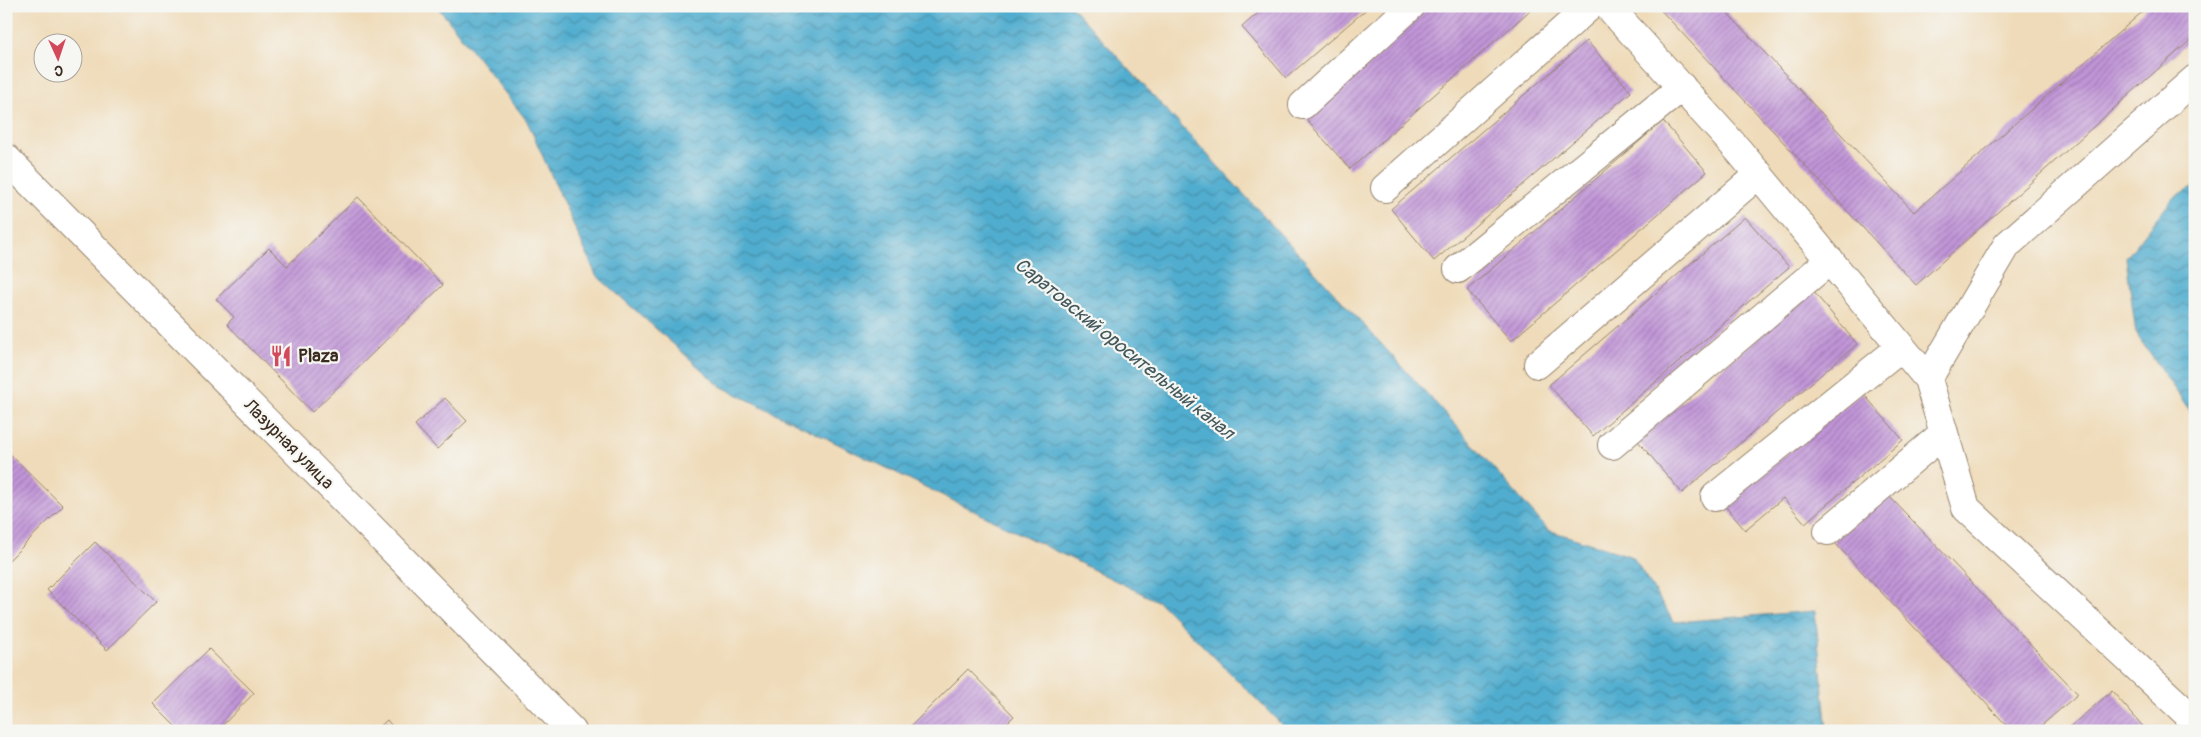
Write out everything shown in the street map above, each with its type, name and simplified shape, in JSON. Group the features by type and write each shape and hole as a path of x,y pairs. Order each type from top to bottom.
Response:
{"street":[{"path":"1303,105 1411,6"},
{"path":"1385,188 1590,6"},
{"path":"1608,6 1759,174 1928,379 1966,508 2195,720"},
{"path":"1928,379 2007,245 2195,79"},
{"path":"1458,269 1682,87"},
{"name":"Лазурная улица","path":"6,158 572,731"},
{"path":"1538,364 1759,174"},
{"path":"1612,445 1830,260"},
{"path":"1715,497 1901,347"},
{"path":"1828,531 1944,433"}],"water":[{"name":"Саратовский оросительный канал","path":"437,6 1071,6 1453,422 1548,530 1633,557 1674,622 1815,611 1827,731 1288,731 1159,602 720,386 596,275 527,121"},
{"path":"2195,186 2195,418 2136,334 2126,258 2174,197"}],"building":[{"path":"1266,6 1370,6 1286,78 1242,27"},
{"path":"1429,6 1535,6 1350,169 1303,116"},
{"path":"1657,6 1721,6 1914,212 2149,6 2195,6 2195,36 1916,285"},
{"path":"1587,41 1631,92 1434,261 1391,209"},
{"path":"1663,121 1707,172 1511,341 1467,290"},
{"path":"358,197 443,285 312,412 227,324 234,317 216,299 269,248 287,266"},
{"path":"1745,217 1789,267 1593,436 1549,385"},
{"path":"1813,291 1857,344 1682,493 1637,440"},
{"path":"1862,392 1903,440 1805,523 1783,498 1745,530 1724,505"},
{"path":"445,398 467,421 437,449 415,425"},
{"path":"8,452 63,506 9,560 6,557 6,454"},
{"path":"1888,495 2078,694 2035,731 2012,731 1833,541"},
{"path":"95,542 156,602 107,650 47,590"},
{"path":"209,649 254,693 217,731 180,731 153,704"},
{"path":"968,669 1014,716 999,731 906,731"},
{"path":"2112,691 2147,731 2065,731"},
{"path":"387,720 396,731 375,731"}],"place":[{"name":"Plaza","path":"281,356"}]}
